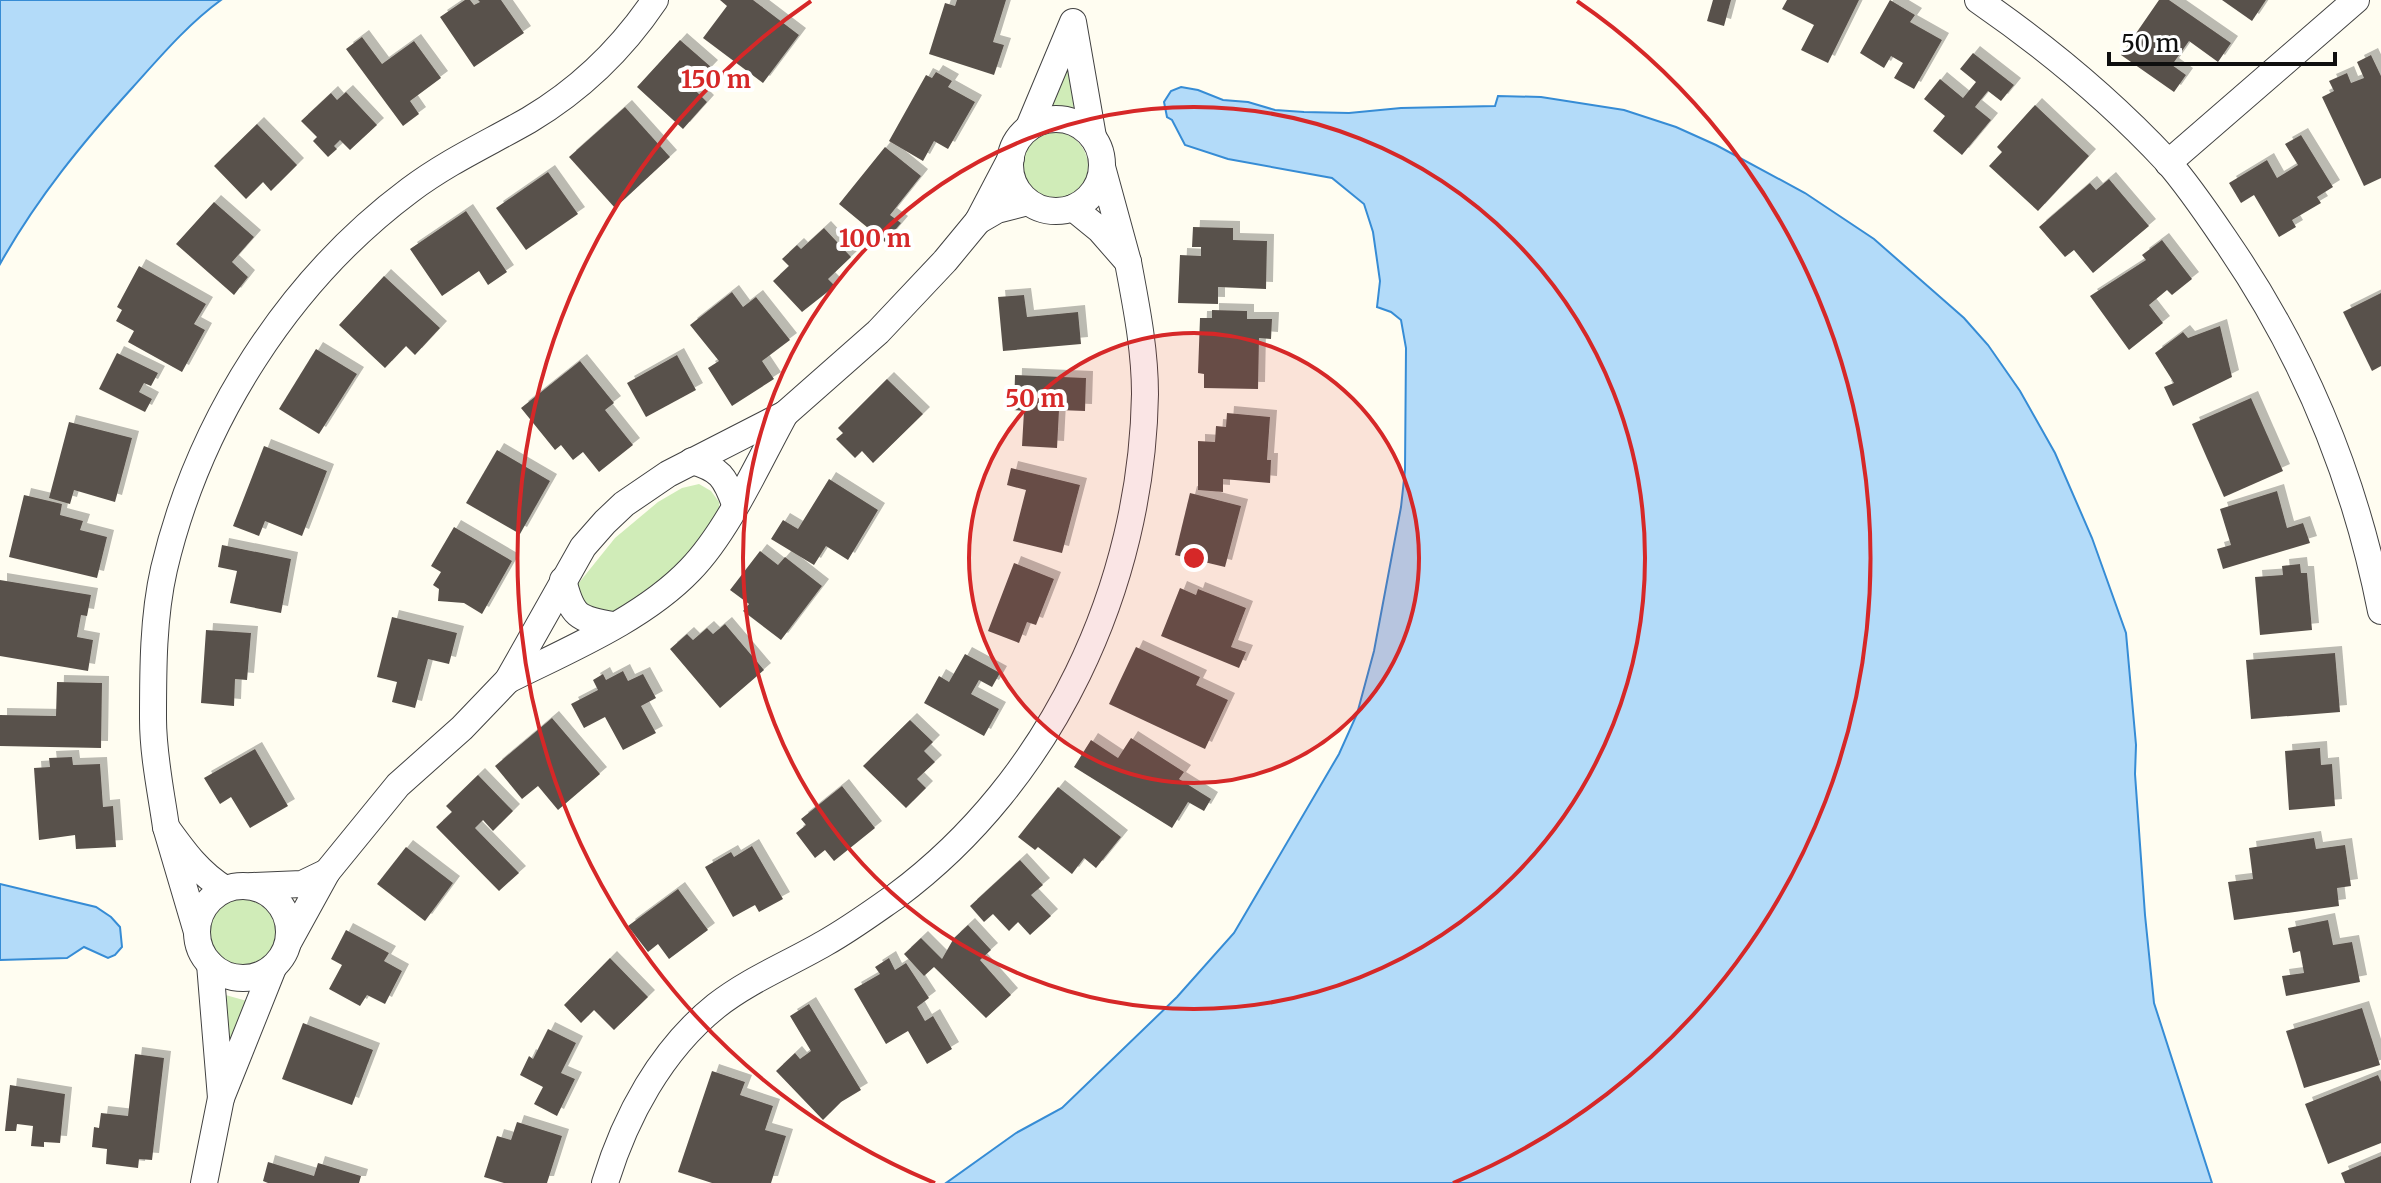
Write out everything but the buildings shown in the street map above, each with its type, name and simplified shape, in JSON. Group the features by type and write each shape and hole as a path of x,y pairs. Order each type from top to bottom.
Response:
{"street":[{"path":"273,968 248,979 221,973 202,955 166,827 152,723 155,638 164,571 181,510 203,455 255,357 324,267 409,191 460,155 530,119 601,68 634,32 655,0"},
{"path":"1978,0 2025,32 2088,85 2168,163 2263,296 2305,375 2332,440 2357,510 2381,611"},
{"path":"2168,163 2356,0"},
{"path":"204,1183 221,1098 273,968 284,956 327,872 398,785 462,728 508,680 583,547 615,513 668,474 785,414 878,332 945,261 978,221 1011,158 1014,146 1029,127 1075,11"},
{"path":"605,1183 622,1134 650,1081 687,1034 716,1007 782,964 826,943 867,916 948,853 981,818 1050,726 1074,685 1099,629 1130,525 1145,393 1140,332 1128,262 1100,151 1093,137 1075,11"},
{"path":"1029,127 1042,121 1070,121 1093,137"},
{"path":"1011,158 1014,182 1028,202 1042,209 1058,211 1084,202 1094,192 1102,167"},
{"path":"978,221 997,210 1028,202"},
{"path":"1073,208 1100,230 1128,262"},
{"path":"508,680 639,611 691,569 714,539 785,414"},
{"path":"692,461 712,467 727,482 735,504"},
{"path":"563,580 568,603 585,621 613,625"},
{"path":"166,827 191,863 225,889"},
{"path":"197,932 205,906 225,889 302,884 327,872"},
{"path":"252,886 278,900 290,927 289,941"},
{"path":"210,964 221,1098"}],"green space":[{"path":"1067,61 1074,109 1047,106"},
{"path":"1054,132 1078,142 1088,166 1078,190 1054,200 1030,190 1020,166 1030,142"},
{"path":"699,484 711,491 719,502 720,514 693,556 609,619 578,604 578,584 615,538 658,502 682,488"},
{"path":"241,899 261,905 271,915 277,935 271,955 261,965 241,971 221,965 211,955 205,935 211,915 221,905"},
{"path":"222,994 247,1001 228,1043"}],"water":[{"path":"0,0 221,0 175,41 96,129 45,193 0,264"},
{"path":"1181,87 1223,100 1304,112 1349,113 1401,108 1495,106 1498,96 1541,97 1624,110 1676,127 1716,145 1805,193 1874,239 1964,318 1988,345 2020,391 2055,453 2092,538 2126,633 2154,1003 2212,1183 946,1183 1016,1133 1062,1108 1177,997 1234,933 1339,754 1357,714 1374,651 1405,470 1406,348 1401,320 1377,307 1380,281 1373,232 1364,204 1332,178 1228,159 1185,145 1172,120 1167,117 1164,102 1171,91"},
{"path":"0,884 96,907 120,927 122,947 108,958 84,947 67,958 0,960"}]}
